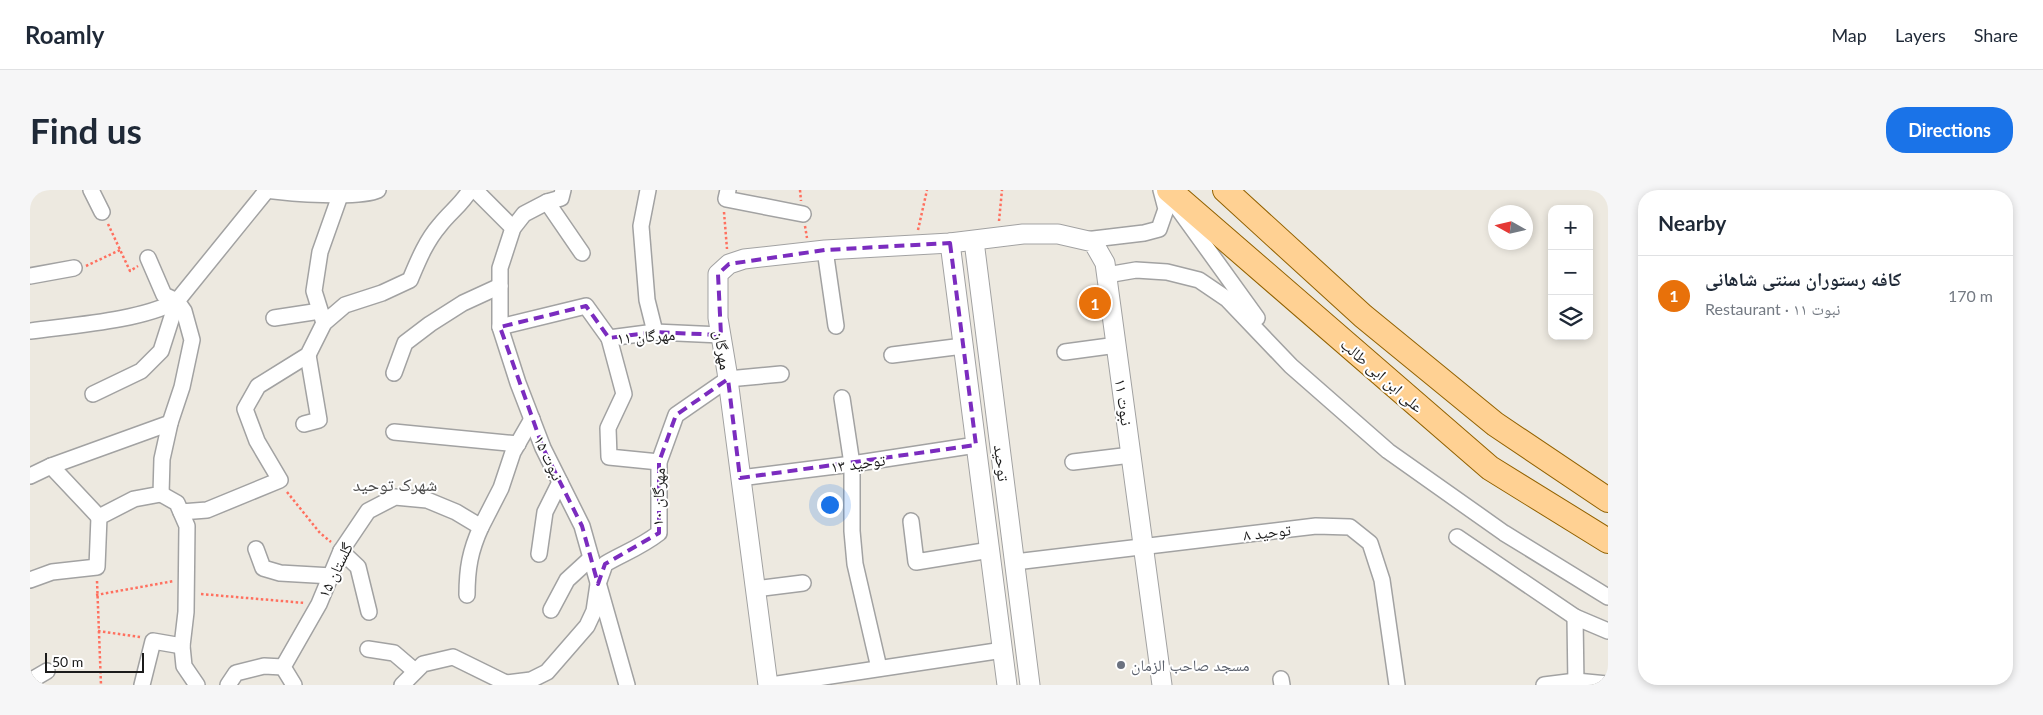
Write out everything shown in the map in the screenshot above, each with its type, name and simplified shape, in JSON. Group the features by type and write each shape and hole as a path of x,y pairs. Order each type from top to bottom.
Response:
{"main road":[{"name":"علی ابن ابی طالب","path":"1167,190 1490,468 1608,541"},
{"name":"علی ابن ابی طالب","path":"1225,190 1363,316 1495,424 1608,500"}],"street":[{"path":"91,190 103,214"},
{"path":"93,394 141,371 161,351 177,301 266,190 372,193 378,190"},
{"path":"274,318 322,317 345,305 382,293 410,280 424,250 440,225 464,201 470,190"},
{"path":"475,190 513,228 524,214 547,202 561,198 563,190"},
{"path":"648,190 641,226 647,300 655,332"},
{"path":"729,264 744,259 825,250 950,243 1023,234 1058,234 1085,240 1144,233 1160,229 1166,209 1161,190"},
{"path":"1167,190 1291,366"},
{"path":"304,424 319,420 308,355 322,317 314,291 320,252 341,192"},
{"path":"727,194 803,214"},
{"path":"547,202 582,253"},
{"name":"نبوت ۱۵","path":"513,228 500,268 500,327 543,448 582,526 627,685"},
{"name":"توحید","path":"974,240 1030,685"},
{"name":"نبوت ۱۱","path":"1085,240 1093,242 1105,263 1162,685"},
{"name":"توحید","path":"950,243 1007,685"},
{"path":"825,250 836,326"},
{"path":"148,258 164,295 177,301 184,311 192,340 182,387 170,423 162,459 161,494"},
{"name":"مهرگان","path":"729,264 718,274 718,318 728,379 769,685"},
{"path":"30,276 74,268"},
{"path":"1107,275 1136,270 1167,272 1199,280 1227,298 1291,366 1388,450 1504,533 1608,597"},
{"path":"394,373 405,343 463,303 500,286"},
{"path":"30,331 133,315 161,309 177,301"},
{"name":"مهرگان ۱۱","path":"500,327 586,306 609,338 655,332 721,335"},
{"path":"609,338 624,394 608,428 609,457 659,462"},
{"path":"1065,352 1116,345"},
{"path":"892,355 963,346"},
{"path":"181,512 207,510 280,480 257,441 245,409 258,386 308,355"},
{"path":"728,379 781,374"},
{"name":"مهرگان ۱۰","path":"598,584 605,564 622,554 643,546 659,533 659,462 676,415 728,379"},
{"path":"842,398 852,464 852,531 855,564 879,668"},
{"path":"467,595 467,571 474,542 501,488 518,444 532,419"},
{"path":"30,476 51,466 170,423"},
{"path":"394,432 518,444"},
{"name":"توحید ۱۳","path":"740,478 852,464 976,445"},
{"path":"1073,462 1131,455"},
{"path":"30,580 52,572 98,567 98,517 51,466"},
{"path":"539,554 545,512 560,482"},
{"path":"98,517 134,499 161,494 177,503 187,526 187,586 182,646 184,666 197,685"},
{"name":"گلستان ۱۵","path":"283,667 319,604 341,551 368,511 394,497 427,500 456,512 481,527"},
{"path":"911,521 916,562 990,550"},
{"name":"توحید ۸","path":"1015,562 1316,526 1350,527 1370,543 1382,580 1397,685"},
{"path":"1457,537 1575,617 1608,631"},
{"path":"256,549 263,568 280,573 332,576"},
{"path":"341,551 358,567 369,612"},
{"path":"552,610 567,580 591,558"},
{"path":"755,589 803,583"},
{"path":"402,685 423,664 453,657 506,683 531,682 547,672 587,626 594,611 598,584"},
{"path":"1575,617 1576,683"},
{"path":"142,685 153,641 182,646"},
{"path":"368,648 394,653 416,671"},
{"path":"769,685 1003,650"},
{"path":"228,685 236,673 264,666 283,667 294,685"},
{"path":"30,680 47,671"},
{"path":"1544,685 1608,684"}],"path":[{"path":"916,244 927,190"},
{"path":"997,237 1002,190"},
{"path":"727,194 724,208 729,264"},
{"path":"103,214 130,271 148,258"},
{"path":"74,268 89,266 120,250"},
{"path":"280,480 290,496 320,533 341,551"},
{"path":"98,567 96,595 101,685"},
{"path":"96,595 187,586 319,604"},
{"path":"98,631 128,634 153,641"}],"highlighted area":[{"path":"950,243 976,445 740,478 728,379 676,415 659,462 659,533 605,564 598,584 582,526 543,448 500,327 586,306 609,338 655,332 721,335 718,274 729,264 825,250"}],"place":[{"name":"کافه رستوران سنتی شاهانی","path":"1095,303"},
{"name":"مسجد صاحب الزمان","path":"1121,665"}],"district":[{"name":"شهرک توحید","path":"395,485"}]}
